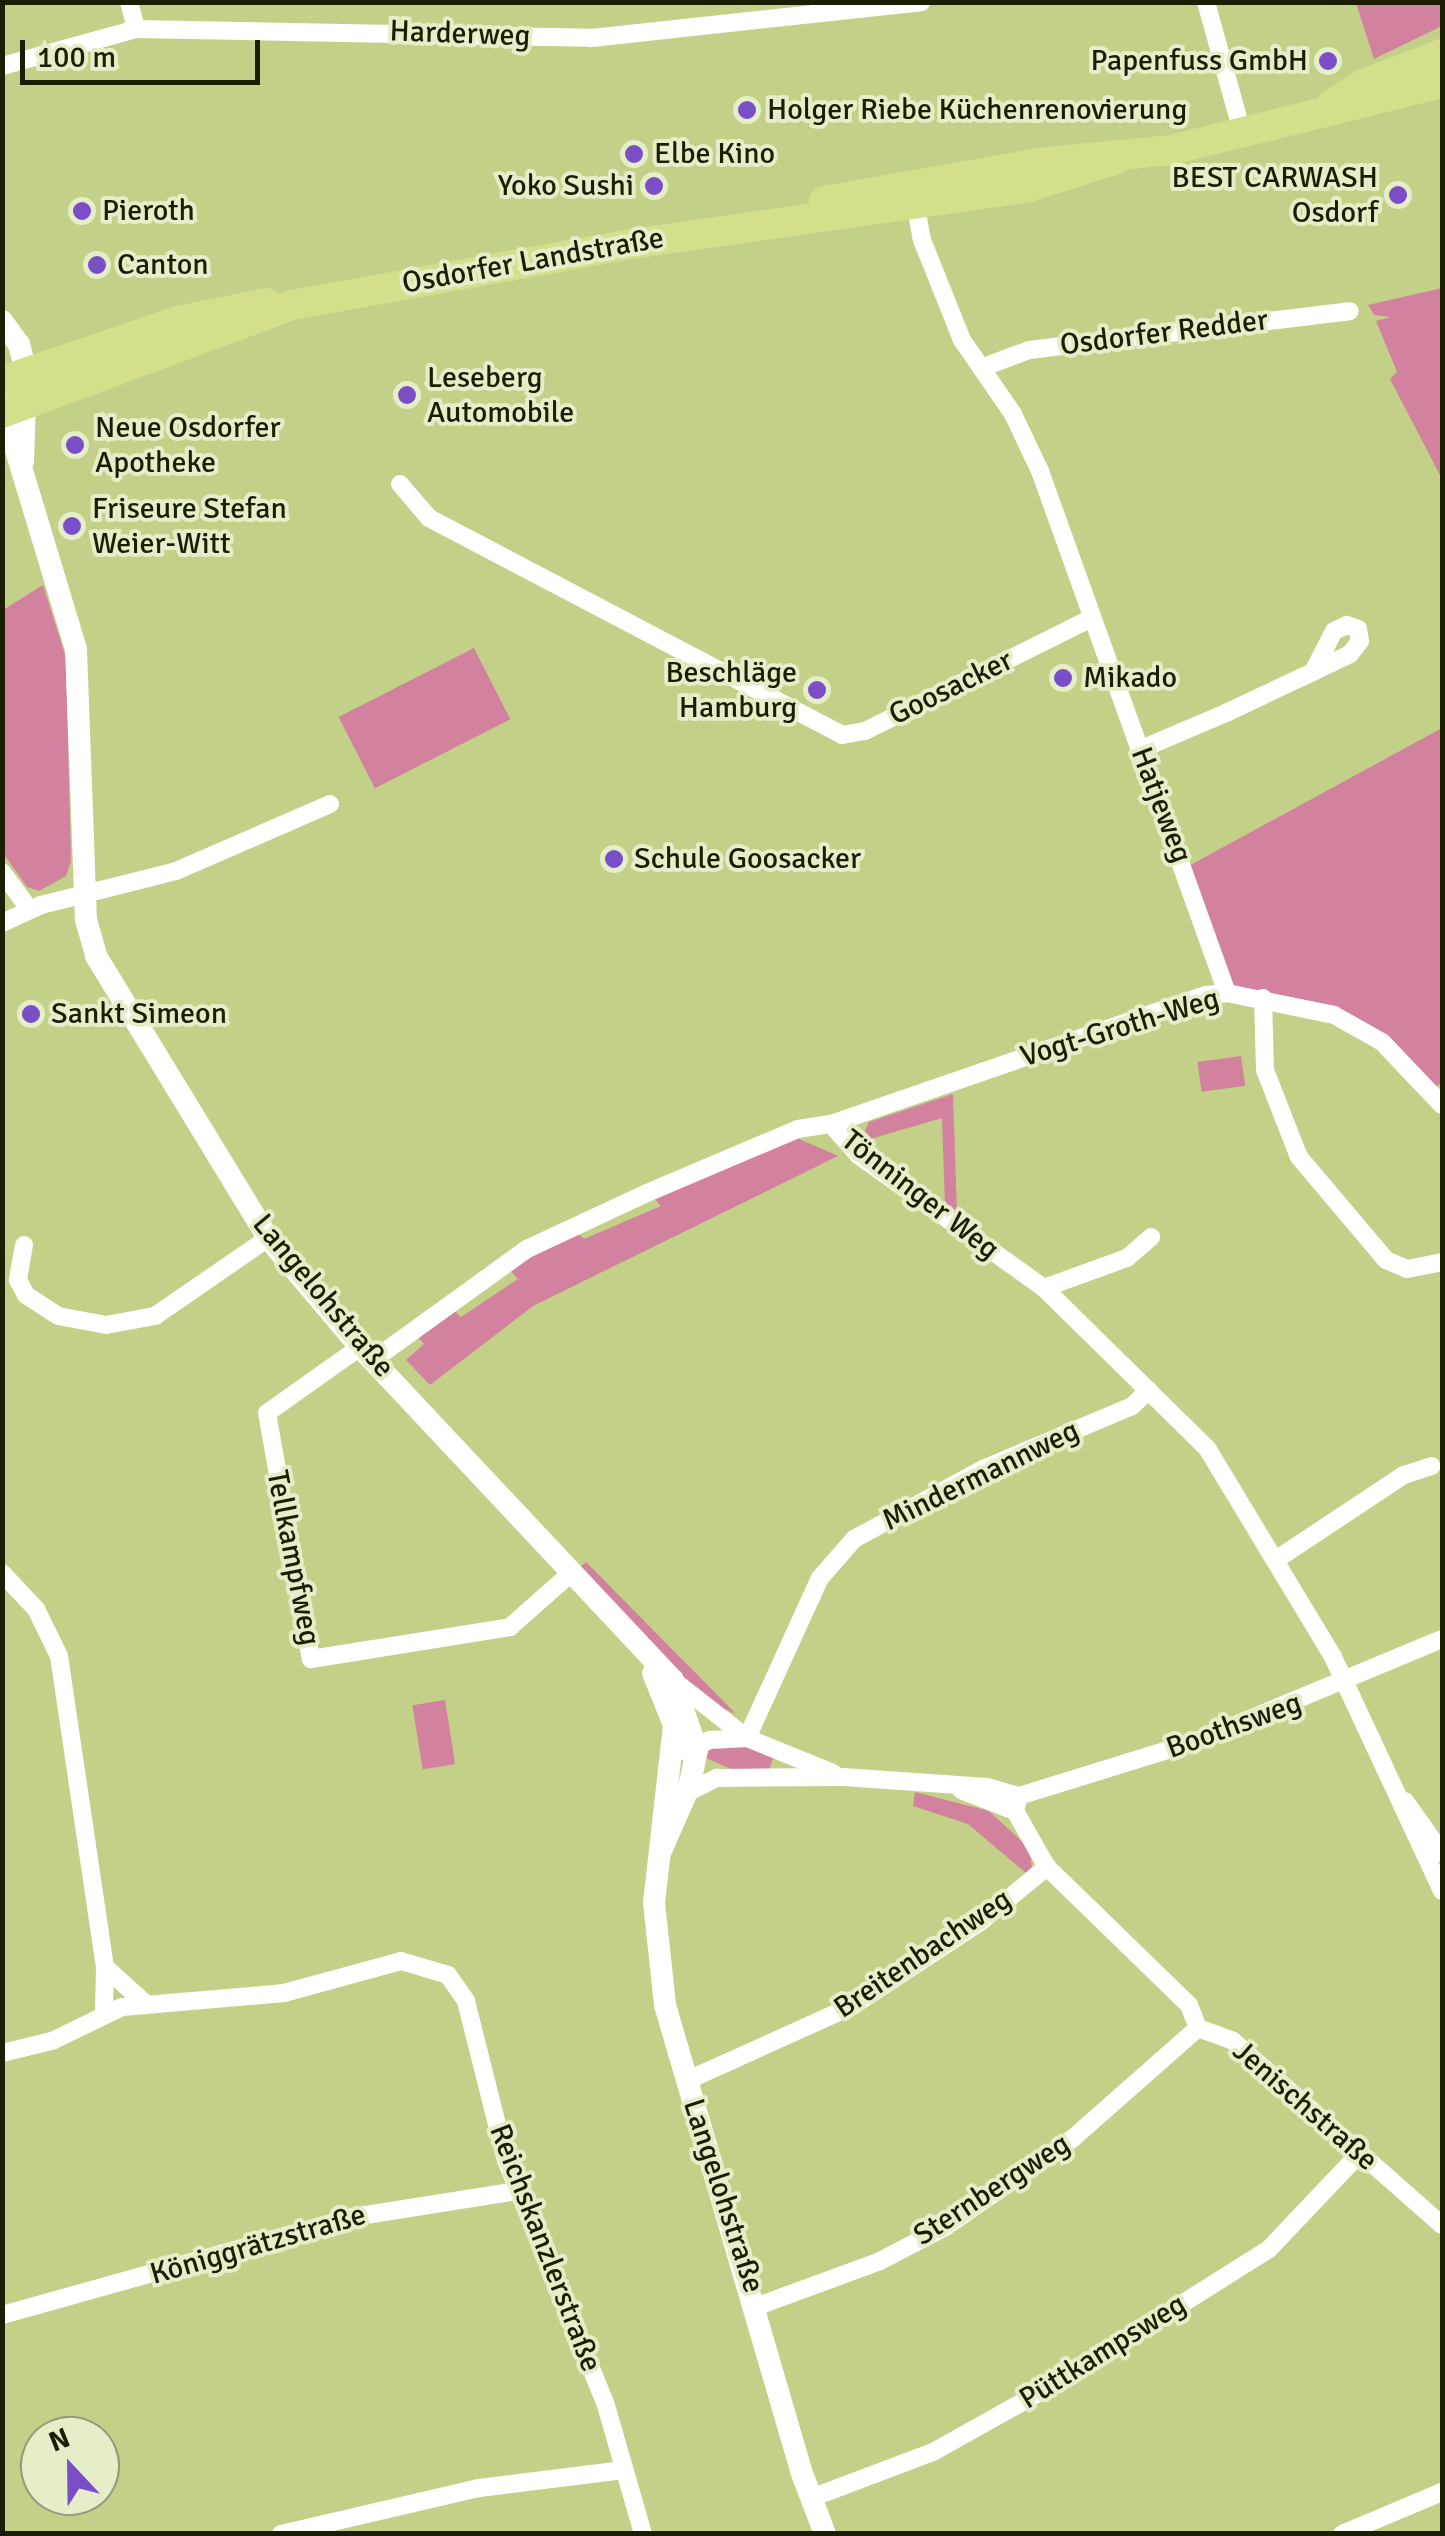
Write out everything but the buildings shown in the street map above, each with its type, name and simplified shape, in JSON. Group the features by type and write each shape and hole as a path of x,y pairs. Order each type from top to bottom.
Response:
{"main road":[{"name":"Osdorfer Landstraße","path":"1323,110 1363,84 1442,54"},
{"name":"Osdorfer Landstraße","path":"11,398 292,305 913,194 1029,187 1114,160 1323,110 1377,103 1442,82"}],"street":[{"path":"129,2 136,28"},
{"name":"Harderweg","path":"2,66 136,28 592,38 921,2"},
{"path":"1206,2 1242,132"},
{"path":"913,194 962,340 1014,414 1040,471 1090,619"},
{"name":"Osdorfer Redder","path":"981,368 1029,350 1350,310"},
{"name":"Langelohstraße","path":"2,321 19,344 11,398 40,538 76,649 84,896 96,956 268,1238 367,1354 672,1680 694,1750 687,1793 660,1853"},
{"name":"Goosacker","path":"400,484 429,518 842,735 865,731 1090,619"},
{"name":"Hatjeweg","path":"1090,619 1228,993"},
{"path":"1139,750 1313,672"},
{"path":"2,923 30,910 176,871 330,804"},
{"path":"2,872 30,910"},
{"name":"Vogt-Groth-Weg","path":"831,1124 1228,993 1318,1008 1357,1026 1382,1042 1442,1105"},
{"path":"1263,998 1266,1070 1299,1157 1386,1260 1408,1269 1442,1262"},
{"name":"Tönninger Weg","path":"367,1354 496,1268 558,1233 769,1140 831,1124 858,1155 1044,1288 1206,1448 1277,1559 1344,1682 1442,1890"},
{"path":"1044,1288 1126,1258 1151,1236"},
{"path":"24,1245 18,1280 26,1295 58,1316 106,1326 156,1316 268,1238"},
{"name":"Tellkampfweg","path":"367,1354 267,1413 310,1659 510,1627 570,1574"},
{"name":"Mindermannweg","path":"747,1738 820,1578 854,1539 983,1469 1132,1406 1149,1390"},
{"path":"1277,1559 1404,1475 1432,1466"},
{"path":"2,1573 36,1609 58,1656 105,1967 104,2012"},
{"name":"Boothsweg","path":"1017,1804 1197,1741 1442,1639"},
{"name":"Langelohstraße","path":"638,1646 674,1725 654,1903 657,1950 686,2081 758,2306 810,2498 825,2534"},
{"path":"672,1680 747,1738 843,1776"},
{"path":"674,1725 694,1750 727,1777"},
{"path":"670,1766 694,1750 747,1738"},
{"path":"687,1793 727,1777 843,1776 960,1790 987,1787 1017,1804"},
{"name":"Tönninger Weg","path":"1394,1789 1442,1852"},
{"name":"Jenischstraße","path":"1017,1804 1046,1867 1190,2005 1198,2028 1233,2041 1442,2225"},
{"name":"Breitenbachweg","path":"686,2081 854,2005 980,1922 1046,1867"},
{"name":"Reichskanzlerstraße","path":"2,2054 52,2041 104,2012 146,2004 284,1993 402,1961 435,1967 466,2001 517,2192 596,2379 643,2534"},
{"path":"105,1967 146,2004"},
{"name":"Sternbergweg","path":"758,2306 880,2261 945,2227 1072,2139 1198,2028"},
{"name":"Püttkampsweg","path":"810,2498 933,2452 1060,2381 1269,2248 1360,2152"},
{"name":"Königgrätzstraße","path":"2,2315 353,2216 517,2192"},
{"path":"281,2534 473,2489 624,2470"},
{"path":"1342,2534 1442,2492"}],"shaded area":[{"path":"1356,3 1442,3 1442,26 1374,59"},
{"path":"1442,288 1442,479 1390,379 1397,372 1376,321 1391,317 1374,315 1368,305"},
{"path":"43,585 66,658 71,861 66,876 39,891 27,887 3,853 3,610"},
{"path":"474,648 510,719 375,788 339,717"},
{"path":"1442,728 1442,1083 1430,1089 1334,1015 1227,993 1185,868"},
{"path":"1241,1056 1245,1086 1202,1092 1197,1062"},
{"path":"953,1094 957,1214 945,1206 942,1118 860,1142 869,1122"},
{"path":"797,1138 838,1156 533,1306 430,1385 406,1360 424,1344 417,1336 452,1308 461,1317 518,1279 509,1269 576,1232 584,1239 661,1206 652,1196"},
{"path":"586,1562 736,1714 707,1701 577,1570"},
{"path":"445,1700 455,1764 423,1769 412,1705"},
{"path":"735,1742 773,1758 769,1771 731,1769 704,1757 705,1747"},
{"path":"915,1792 989,1811 1029,1848 1032,1867 1026,1873 968,1824 913,1806"}],"place":[{"name":"Papenfuss GmbH","path":"1328,61"},
{"name":"Holger Riebe Küchenrenovierung","path":"747,110"},
{"name":"Elbe Kino","path":"634,154"},
{"name":"Yoko Sushi","path":"654,186"},
{"name":"BEST CARWASH Osdorf","path":"1398,195"},
{"name":"Pieroth","path":"82,211"},
{"name":"Canton","path":"97,265"},
{"name":"Leseberg Automobile","path":"407,395"},
{"name":"Neue Osdorfer Apotheke","path":"75,445"},
{"name":"Friseure Stefan Weier-Witt","path":"72,526"},
{"name":"Mikado","path":"1063,678"},
{"name":"Beschläge Hamburg","path":"817,690"},
{"name":"Schule Goosacker","path":"614,859"},
{"name":"Sankt Simeon","path":"31,1014"}]}
